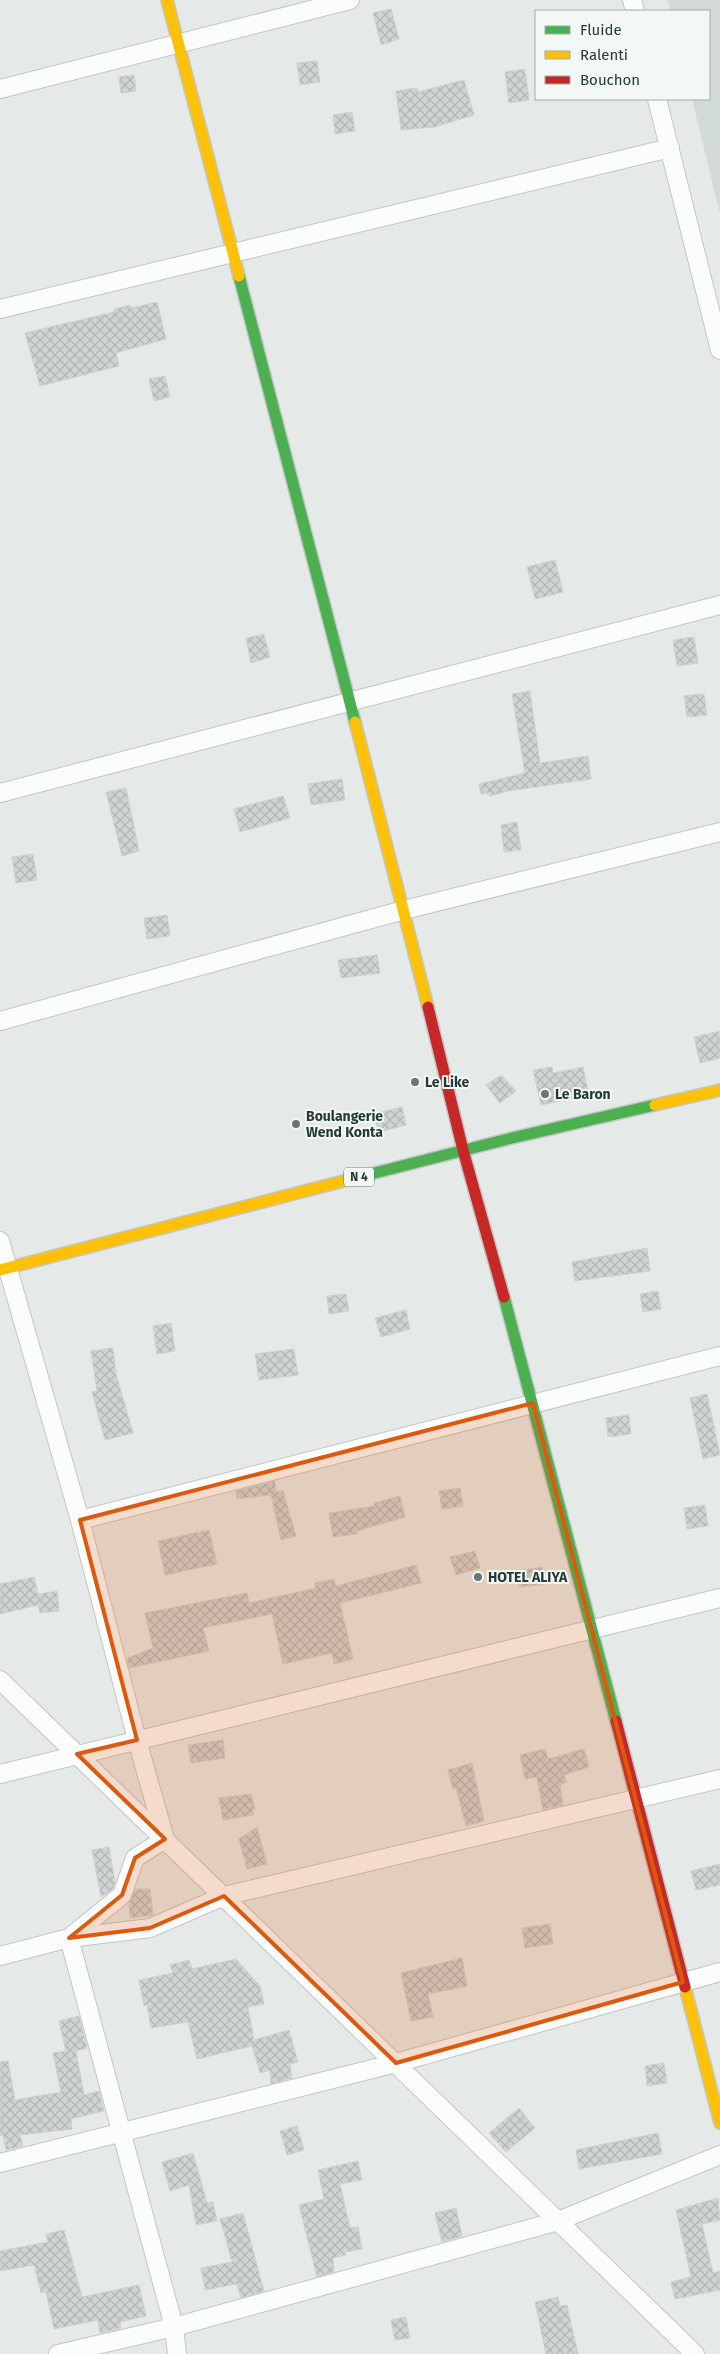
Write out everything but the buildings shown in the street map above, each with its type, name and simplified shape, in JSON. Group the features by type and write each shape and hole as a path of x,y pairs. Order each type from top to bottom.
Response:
{"main road":[{"path":"167,0 404,910 463,1150 533,1403 720,2123"},
{"name":"N 4","path":"3,1269 463,1150 720,1090"}],"street":[{"path":"0,89 350,0"},
{"path":"657,100 720,350"},
{"path":"0,309 670,148"},
{"path":"0,793 720,605"},
{"path":"0,1021 404,910 720,832"},
{"path":"0,1240 3,1269 80,1520 137,1740 165,1838"},
{"path":"80,1520 720,1356"},
{"path":"0,1774 720,1598"},
{"path":"0,1680 695,2354"},
{"path":"0,1956 69,1938 150,1928 224,1896 720,1779"},
{"path":"69,1938 122,1895 135,1858 165,1838"},
{"path":"69,1938 174,2327 177,2354"},
{"path":"0,2163 396,2063 720,1972"},
{"path":"58,2354 174,2327 558,2221 720,2155"}],"highlighted area":[{"path":"533,1403 683,1982 396,2063 224,1896 150,1928 69,1938 122,1895 135,1858 165,1839 77,1754 137,1740 80,1520"}],"shaded area":[{"path":"668,0 720,0 720,214 692,100 710,100 710,10 671,10"}],"traffic: fast":[{"path":"239,276 355,722"},
{"path":"359,1177 508,1139 655,1105"},
{"path":"504,1297 616,1721"}],"traffic: slow":[{"path":"167,0 239,276"},
{"path":"355,722 428,1007"},
{"path":"655,1105 720,1090"},
{"path":"0,1270 359,1177"},
{"path":"685,1987 720,2123"}],"traffic: jam":[{"path":"428,1007 463,1150 504,1297"},
{"path":"616,1721 685,1987"}],"place":[{"name":"Le Like","path":"415,1082"},
{"name":"Le Baron","path":"545,1094"},
{"name":"Boulangerie Wend Konta","path":"296,1124"},
{"name":"HOTEL ALIYA","path":"478,1577"}]}
